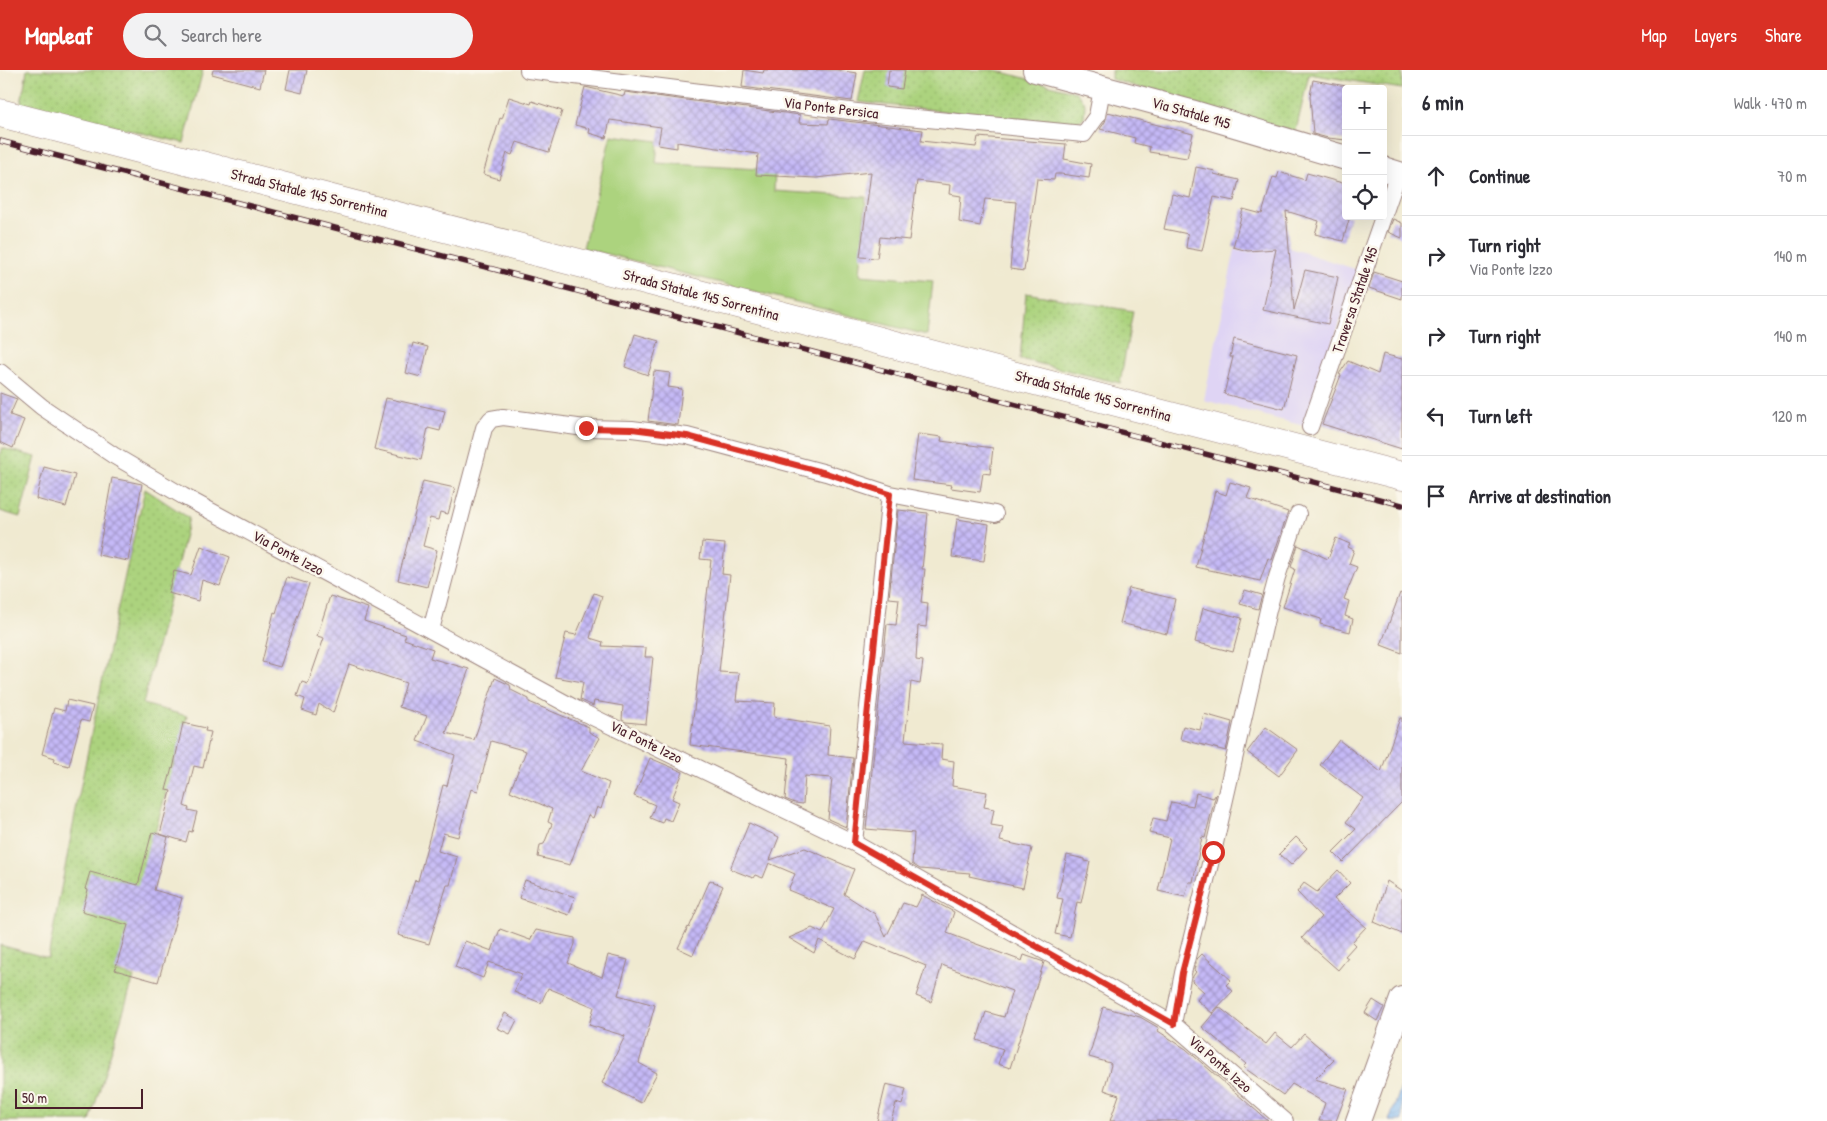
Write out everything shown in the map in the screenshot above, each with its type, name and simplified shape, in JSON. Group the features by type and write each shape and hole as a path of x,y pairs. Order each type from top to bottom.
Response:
{"highway":[{"name":"Strada Statale 145 Sorrentina","path":"0,113 1402,476"}],"main road":[{"name":"Via Statale 145","path":"1034,70 1191,112 1342,157"},
{"path":"1358,1121 1402,999"}],"street":[{"name":"Via Ponte Persica","path":"528,70 865,113 1084,134 1097,116 1102,89"},
{"name":"Traversa Statale 145","path":"1310,427 1394,173"},
{"name":"Via Ponte Izzo","path":"0,372 42,407 113,455 264,541 578,710 854,843 1174,1024 1285,1121"},
{"path":"431,630 484,428 491,419 503,417 586,428 632,429 687,436 826,473 890,494 994,514"},
{"path":"854,843 890,494"},
{"path":"1174,1024 1182,973 1213,852 1268,610 1298,514"}],"shaded area":[{"path":"1290,248 1358,270 1304,426 1204,400 1235,249 1248,252"}],"green space":[{"path":"27,70 203,70 184,143 21,104"},
{"path":"865,70 995,70 1076,92 1085,103 1084,117 1075,125 858,102"},
{"path":"1111,70 1402,70 1402,89 1387,87 1387,85 1309,74 1295,135 1111,79"},
{"path":"611,135 658,141 656,163 775,170 774,191 866,197 860,275 933,281 927,335 583,248"},
{"path":"1026,293 1133,311 1120,383 1020,359"},
{"path":"2,448 36,457 20,517 0,511 0,453"},
{"path":"145,489 189,518 143,704 187,716 117,972 134,977 90,1121 0,1121 0,945 48,958 118,606"}],"water":[{"path":"1402,1085 1402,1121 1389,1121"}],"building":[{"path":"213,70 264,70 260,87 212,74"},
{"path":"290,70 307,70 302,93 286,89"},
{"path":"744,70 763,73 764,70 836,70 857,73 852,101 742,87"},
{"path":"889,70 905,70 902,89 887,87"},
{"path":"1313,80 1342,85 1342,140 1313,134 1310,96"},
{"path":"585,87 624,96 625,92 800,115 799,123 828,124 829,119 923,130 921,141 976,147 978,137 1066,144 1064,159 1091,164 1089,178 1055,174 1054,180 1037,179 1024,271 1010,269 1016,202 985,199 980,226 959,222 961,196 949,194 950,185 917,181 909,240 880,237 877,258 860,257 871,172 816,178 756,175 758,154 677,142 677,148 658,145 661,127 610,120 606,138 589,133 590,129 575,125"},
{"path":"509,97 531,104 532,101 562,111 549,152 517,142 512,155 507,153 499,179 483,174 500,118 502,119"},
{"path":"1108,112 1193,134 1187,158 1149,152 1150,147 1134,143 1135,138 1100,129 1105,122"},
{"path":"1196,167 1215,171 1214,174 1239,180 1234,201 1214,197 1202,251 1186,248 1188,234 1164,229 1172,194 1190,198"},
{"path":"1279,172 1305,180 1307,173 1342,183 1342,220 1349,220 1343,241 1315,234 1319,221 1286,211 1294,310 1305,270 1338,277 1328,324 1263,310 1276,249 1248,251 1233,247 1243,209 1262,214 1273,177 1277,178"},
{"path":"1393,219 1402,223 1402,238 1388,232"},
{"path":"1374,272 1402,281 1402,299 1369,288"},
{"path":"635,334 659,341 648,375 625,367"},
{"path":"1234,339 1297,355 1284,409 1224,394 1233,357 1230,357"},
{"path":"413,343 428,347 421,377 406,373"},
{"path":"1383,354 1402,359 1402,449 1322,424 1341,375 1339,374 1348,361 1378,374"},
{"path":"654,371 670,373 668,387 682,389 678,425 648,421"},
{"path":"0,393 17,399 10,415 24,420 13,448 0,442"},
{"path":"386,398 445,411 440,431 428,428 421,460 374,449"},
{"path":"918,434 942,437 941,441 993,448 990,474 983,473 980,492 951,488 952,485 912,480"},
{"path":"44,467 75,475 66,507 36,499"},
{"path":"112,478 142,484 128,561 98,555"},
{"path":"423,481 455,488 448,514 440,512 438,520 430,518 423,546 437,550 427,587 398,580"},
{"path":"1230,482 1251,488 1247,498 1288,512 1272,560 1268,558 1260,581 1196,567 1215,491 1226,495"},
{"path":"898,510 928,513 922,569 925,569 921,602 928,603 926,627 918,626 916,660 923,661 920,684 911,682 905,741 942,744 941,759 954,761 952,786 987,792 984,807 994,809 991,825 1003,827 1000,841 1032,848 1023,888 969,876 970,873 920,869 912,864 914,833 866,829 887,624 896,625 899,599 889,598"},
{"path":"957,519 989,524 984,561 952,557"},
{"path":"1336,538 1350,544 1348,547 1354,550 1349,564 1357,567 1344,599 1349,601 1345,616 1353,619 1350,632 1320,624 1321,619 1283,607 1295,569 1291,567 1298,545 1328,559"},
{"path":"702,542 725,544 722,574 730,575 719,672 739,673 736,701 775,703 774,717 830,726 828,755 853,758 846,827 828,819 832,778 805,776 803,804 795,803 785,799 789,758 690,745 711,560 700,559"},
{"path":"201,546 230,557 220,586 202,580 198,601 168,593 174,571 191,575"},
{"path":"287,577 309,584 280,667 262,662 274,612 276,613"},
{"path":"1129,588 1175,599 1167,634 1120,623"},
{"path":"1245,590 1262,595 1258,609 1240,604"},
{"path":"594,593 602,596 590,638 603,642 602,646 646,648 645,657 653,657 646,724 622,720 623,706 594,701 593,706 580,700 583,682 555,677 566,633 576,635"},
{"path":"1400,593 1402,594 1402,653 1381,645"},
{"path":"330,596 368,608 364,621 406,635 404,639 433,649 430,658 469,669 446,733 474,740 495,678 510,685 511,690 529,699 529,702 589,727 589,732 600,738 581,771 609,783 601,809 597,807 593,818 588,815 570,865 538,857 540,845 544,844 552,824 548,822 552,809 510,791 526,751 491,741 478,791 471,789 458,837 443,833 438,851 457,857 450,885 447,885 429,944 398,935 415,880 418,881 443,785 447,786 455,755 417,741 427,716 399,707 406,683 349,664 333,713 319,704 316,715 302,710 305,699 297,696 302,682 308,684 324,638 317,636"},
{"path":"1203,608 1242,618 1233,652 1195,642"},
{"path":"67,700 93,706 89,722 81,720 69,766 54,762 55,758 42,754 54,708 65,711"},
{"path":"1204,714 1232,722 1226,751 1180,739 1183,726 1200,730"},
{"path":"1400,718 1402,718 1402,802 1343,862 1333,852 1356,829 1346,822 1363,798 1320,765 1339,740 1381,772"},
{"path":"183,723 206,728 205,731 211,732 203,768 194,766 184,806 189,808 188,810 197,812 192,832 189,831 186,842 160,834 171,791 166,790 173,769"},
{"path":"1266,727 1298,750 1279,776 1247,752"},
{"path":"650,758 683,772 672,799 679,802 671,821 664,818 662,823 650,818 655,805 634,796"},
{"path":"1196,793 1213,798 1216,794 1205,838 1202,837 1193,882 1189,882 1185,897 1158,891 1170,838 1149,833 1153,818 1166,821 1171,802 1193,806"},
{"path":"749,823 779,837 770,860 805,848 854,869 844,894 875,914 886,937 903,903 916,907 922,895 954,912 947,933 1022,961 1024,955 1044,962 1010,1068 998,1064 1003,1049 977,1040 986,1012 1004,1017 1012,991 942,965 931,1002 916,996 926,966 865,941 855,959 819,940 814,953 789,938 812,928 822,933 834,909 788,890 795,874 769,863 763,878 755,875 753,878 730,869"},
{"path":"152,832 168,837 154,890 182,898 158,982 115,970 128,925 82,912 88,890 85,889 90,872 138,885"},
{"path":"1296,837 1307,848 1291,865 1279,854"},
{"path":"1067,855 1090,862 1081,903 1077,902 1070,937 1055,934 1063,899 1057,898"},
{"path":"1338,870 1350,883 1334,899 1366,927 1352,942 1355,945 1345,956 1348,958 1338,970 1302,938 1321,917 1297,892 1304,883 1317,892"},
{"path":"525,880 575,897 569,915 519,898"},
{"path":"710,880 723,886 693,955 678,948"},
{"path":"1387,881 1402,891 1402,934 1374,922"},
{"path":"500,929 530,940 536,930 575,938 575,944 568,963 602,977 608,955 628,960 618,995 655,1005 639,1063 657,1073 641,1103 602,1083 625,1036 589,1025 594,1007 548,988 541,1003 514,992 522,974 489,962 483,978 455,967 465,941 492,951"},
{"path":"1202,954 1231,980 1226,985 1233,991 1212,1013 1197,1000 1204,992 1192,981 1196,972 1194,970 1197,959"},
{"path":"1373,1000 1384,1007 1377,1021 1365,1013"},
{"path":"1103,1007 1140,1017 1159,1028 1158,1031 1186,1049 1268,1121 1110,1121 1119,1095 1104,1090 1111,1065 1110,1063 1089,1057"},
{"path":"1219,1007 1266,1044 1275,1033 1292,1047 1304,1034 1334,1060 1315,1079 1348,1089 1336,1121 1319,1121 1325,1103 1292,1084 1283,1095 1243,1067 1246,1064 1202,1027"},
{"path":"505,1013 517,1020 510,1034 497,1028"},
{"path":"886,1084 906,1089 902,1105 896,1103 891,1121 877,1121"}],"railway":[{"path":"0,141 1402,505"}],"route":[{"path":"586,428 632,429 687,436 826,473 890,494 854,843 1174,1024 1182,973 1213,852"}]}
